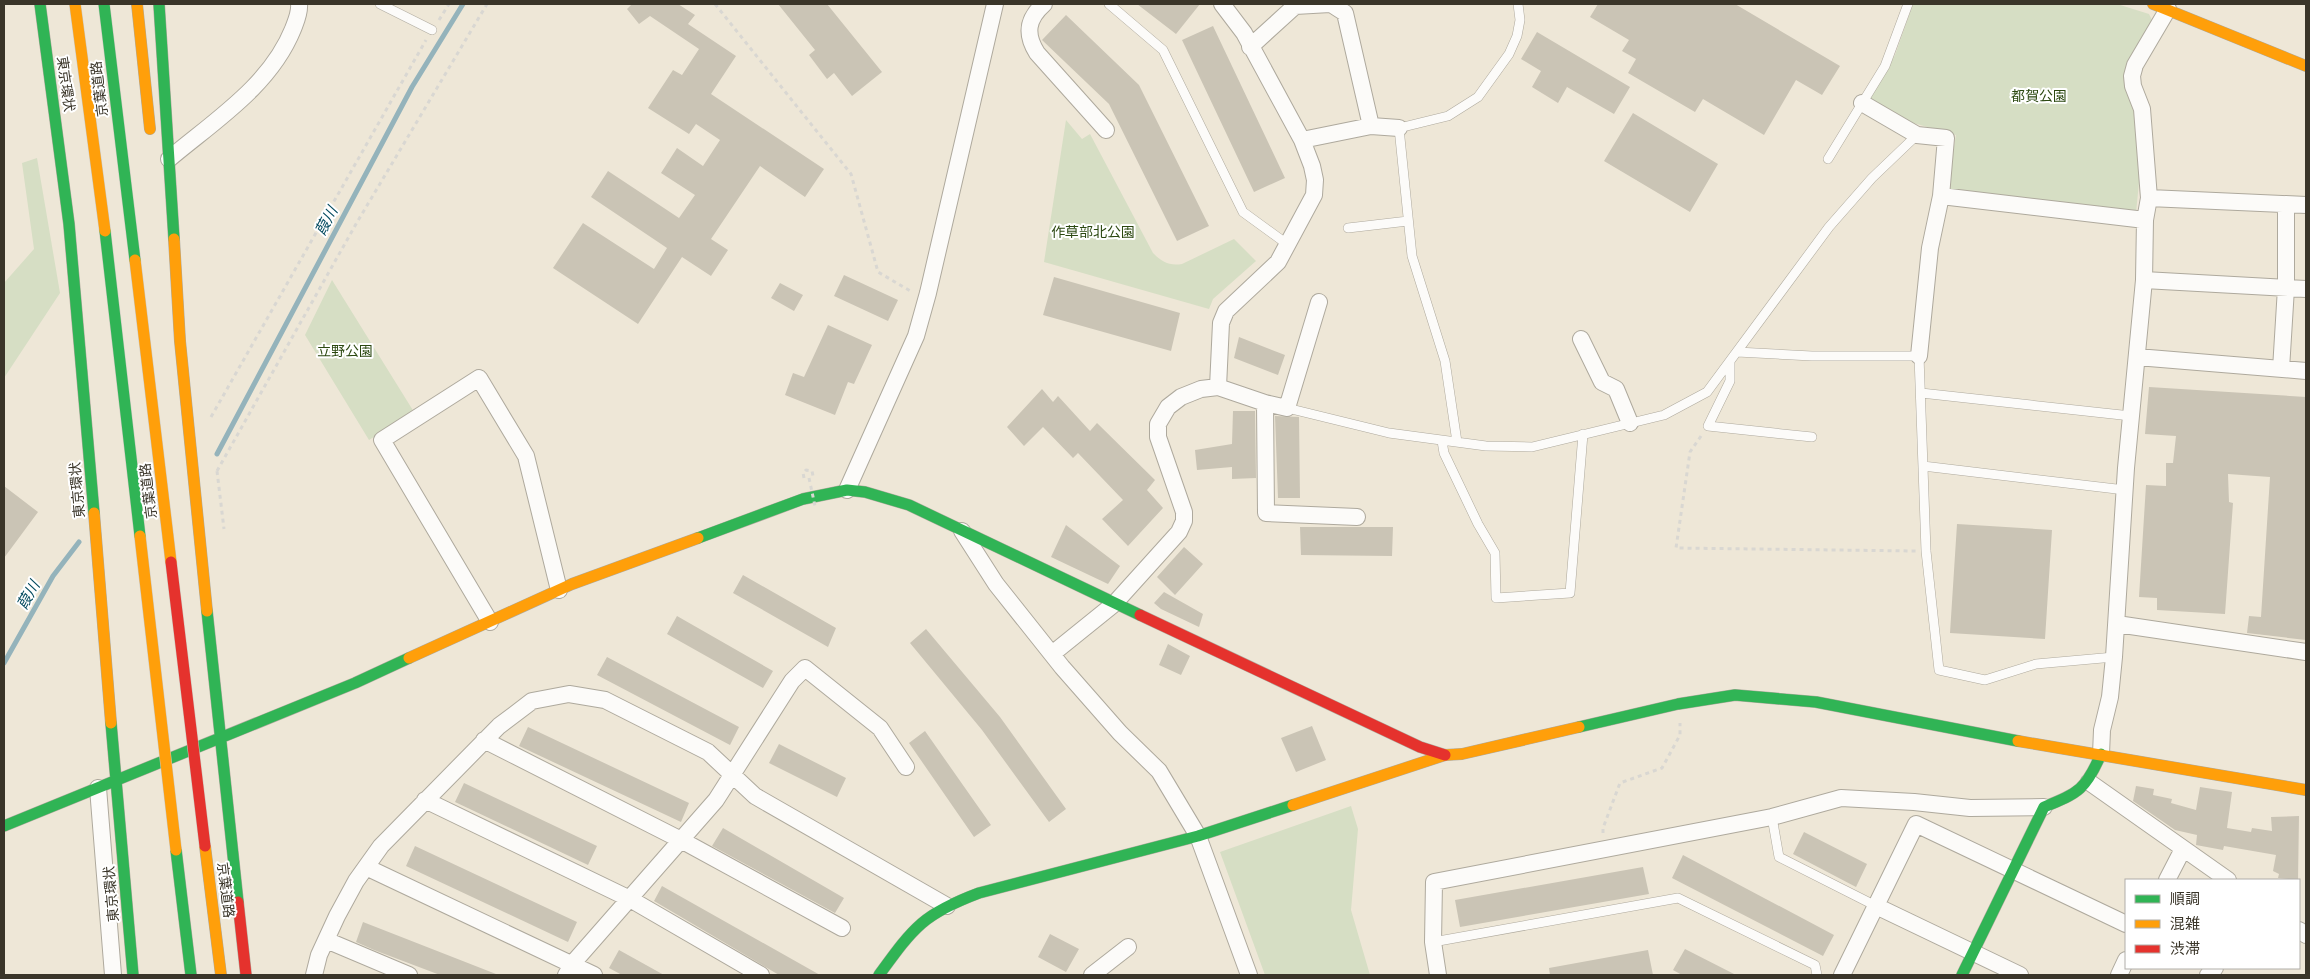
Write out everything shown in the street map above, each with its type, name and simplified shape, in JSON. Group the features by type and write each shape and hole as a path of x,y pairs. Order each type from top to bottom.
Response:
{"main road":[{"name":"東京環状","path":"40,4 70,224 133,975"},
{"name":"京葉道路","path":"75,4 108,250 191,975"},
{"name":"京葉道路","path":"104,4 221,975"},
{"path":"159,4 180,341"},
{"path":"137,6 151,140"},
{"path":"2169,7 2306,66"},
{"path":"160,207 180,341 191,436 219,738 246,975"},
{"path":"4,826 355,683 559,590 803,499 847,490 886,497 960,528 1114,604 1420,747 1444,755"},
{"path":"878,975 908,937 926,918 947,906 979,893 1198,836 1444,755 1462,754 1678,704 1735,695 1816,702 2026,742 2306,790"},
{"path":"1962,975 2015,870 2044,807 2075,795 2089,782 2102,754"}],"street":[{"path":"169,159 257,85 285,49 300,11 299,4"},
{"path":"847,490 916,336 928,293 995,4"},
{"path":"1044,4 1035,12 1030,23 1029,40 1037,53 1106,130"},
{"path":"1218,387 1221,322 1226,311 1278,262 1314,195 1315,180 1302,140 1244,33 1222,4"},
{"path":"1250,47 1295,6 1331,4 1345,13 1371,126"},
{"path":"2102,754 2102,730 2110,697 2117,624 2125,490 2144,280 2145,220 2149,198 2143,116 2132,86 2132,76 2135,65 2169,7"},
{"path":"1862,103 1917,135 1946,138 1941,196 1930,248 1919,356"},
{"path":"1302,140 1371,126 1399,128"},
{"path":"1941,196 2145,220"},
{"path":"2149,198 2306,205"},
{"path":"2281,369 2286,288 2286,204"},
{"path":"2144,280 2306,289"},
{"path":"1052,654 1114,604 1179,532 1184,521 1184,512 1158,437 1158,424 1168,407 1181,396 1201,389 1218,387 1265,403 1287,408 1319,302"},
{"path":"1581,339 1602,382 1616,389 1630,423"},
{"path":"2137,357 2306,371"},
{"path":"490,622 382,440 479,378 526,456 559,590"},
{"path":"1265,403 1266,513 1357,518"},
{"path":"960,528 996,584 1052,654 1120,733 1159,771 1198,836 1249,975"},
{"path":"2117,624 2306,652"},
{"path":"569,969 716,800 792,682 805,668 880,728 906,767"},
{"path":"314,975 319,955 337,916 366,867 381,846 499,726 532,701 569,694 605,700 708,752 754,796 947,906"},
{"path":"484,740 681,840 842,928"},
{"path":"2089,782 2227,879"},
{"path":"98,788 113,975"},
{"path":"1438,975 1433,942 1434,882 1604,851 1772,817 1841,798 1914,802 1970,808 2044,807"},
{"path":"425,800 630,899 762,975"},
{"path":"1842,975 1916,824 2125,924"},
{"path":"2168,879 2183,849"},
{"path":"366,867 569,969 594,975"},
{"path":"1876,906 2020,975"},
{"path":"326,940 408,975"},
{"path":"1092,975 1128,947"},
{"path":"2119,975 2125,962"}],"lane":[{"path":"380,4 432,30"},
{"path":"1108,4 1163,50 1243,212 1287,244"},
{"path":"1457,442 1446,361 1412,256 1399,128 1448,116 1478,97 1509,54 1517,36 1520,20 1518,4"},
{"path":"1828,159 1885,66 1908,4"},
{"path":"1287,408 1389,433 1486,446 1532,447 1664,415 1707,392 1829,227 1872,178 1917,135"},
{"path":"1348,228 1408,220"},
{"path":"1737,352 1812,356 1919,356 1926,551 1939,670 1985,680 2036,664 2114,657"},
{"path":"1730,362 1730,381 1708,426 1812,437"},
{"path":"1920,393 2131,416"},
{"path":"1442,441 1444,453 1478,524 1496,553 1496,598 1570,593 1583,434"},
{"path":"1923,466 2125,490"},
{"path":"1772,817 1779,857 1876,906"},
{"path":"1433,942 1678,898 1815,966 1816,975"}],"path":[{"path":"211,417 432,30 450,4"},
{"path":"217,471 356,224 487,4"},
{"path":"715,4 851,174 878,272 913,292 912,300"},
{"path":"1708,426 1690,452 1676,548 1926,551"},
{"path":"804,478 803,474 806,470 812,471 813,476 809,478 815,506"},
{"path":"1604,851 1603,828 1620,783 1662,768 1680,735 1678,704"}],"green space":[{"name":"都賀公園","path":"1913,4 2117,4 2149,14 2154,24 2128,68 2141,162 2136,213 1946,191 1956,135 1863,109 1895,55"},
{"name":"作草部北公園","path":"1066,120 1082,139 1090,134 1153,253 1160,259 1169,264 1182,264 1234,239 1256,261 1213,299 1209,309 1044,262"},
{"path":"37,158 60,293 4,378 4,283 34,249 22,163"},
{"name":"立野公園","path":"332,280 414,412 369,440 305,335"},
{"path":"1351,806 1358,829 1351,910 1370,975 1265,975 1220,852"}],"building":[{"path":"632,4 678,4 695,15 688,24 736,56 711,94 824,169 805,197 760,166 711,239 728,250 711,276 682,257 638,324 553,268 583,223 654,269 667,248 591,197 608,171 679,218 695,195 661,173 677,148 703,166 720,140 696,124 689,134 648,108 673,70 682,75 699,49 650,16 639,24 627,9"},
{"path":"778,4 827,4 882,72 852,96 834,73 827,79 809,55 815,50"},
{"path":"1137,4 1200,4 1176,34"},
{"path":"1598,4 1735,4 1840,66 1822,95 1796,80 1764,135 1703,99 1695,112 1628,73 1636,59 1622,51 1629,40 1590,17"},
{"path":"1066,15 1139,85 1209,226 1177,241 1109,104 1042,40"},
{"path":"1213,26 1285,178 1254,192 1182,40"},
{"path":"1537,32 1630,87 1614,114 1567,87 1558,103 1532,87 1541,71 1521,59"},
{"path":"1633,113 1718,164 1690,212 1604,161"},
{"path":"844,275 898,300 888,321 834,296"},
{"path":"1054,277 1180,313 1171,351 1043,315"},
{"path":"780,283 803,295 794,311 771,298"},
{"path":"828,325 872,345 854,384 848,382 835,415 785,395 793,373 804,377"},
{"path":"1239,337 1285,355 1278,375 1234,358"},
{"path":"2149,387 2306,397 2306,640 2247,633 2249,616 2261,617 2270,477 2228,474 2229,502 2233,503 2225,614 2157,610 2157,598 2139,597 2146,485 2166,486 2166,463 2173,463 2176,436 2145,434"},
{"path":"1042,389 1053,402 1058,396 1090,431 1097,423 1155,480 1147,490 1163,508 1128,546 1102,519 1123,500 1078,453 1073,458 1043,427 1024,446 1007,427"},
{"path":"1233,411 1255,411 1256,478 1232,479 1232,467 1197,470 1195,450 1232,444"},
{"path":"1275,416 1299,417 1300,498 1278,498"},
{"path":"4,486 38,512 4,558"},
{"path":"1957,524 2052,530 2045,639 1950,633"},
{"path":"1066,525 1120,566 1108,584 1051,557"},
{"path":"1300,527 1393,527 1392,556 1301,555"},
{"path":"1184,547 1203,564 1175,595 1157,577"},
{"path":"743,575 836,628 828,647 733,593"},
{"path":"1164,592 1203,614 1199,627 1161,609 1154,603"},
{"path":"677,616 773,671 763,688 667,634"},
{"path":"926,629 1000,717 1066,809 1049,822 982,730 910,643"},
{"path":"1168,644 1190,656 1181,675 1159,665"},
{"path":"607,657 739,727 730,745 597,675"},
{"path":"1312,726 1326,760 1296,772 1281,738"},
{"path":"528,727 689,803 681,822 519,746"},
{"path":"925,731 991,825 974,837 909,743"},
{"path":"779,744 846,778 837,797 769,763"},
{"path":"464,783 597,846 588,865 455,802"},
{"path":"2136,786 2154,789 2153,795 2172,799 2171,803 2196,810 2200,787 2232,792 2227,828 2251,832 2252,828 2272,831 2271,817 2299,816 2298,879 2278,878 2279,874 2273,871 2276,855 2224,846 2223,850 2196,845 2197,835 2175,830 2133,801"},
{"path":"723,828 844,898 835,913 712,846"},
{"path":"1804,832 1867,864 1856,887 1793,854"},
{"path":"415,846 577,922 568,942 406,866"},
{"path":"1683,855 1834,935 1823,956 1672,878"},
{"path":"1643,867 1649,894 1460,927 1455,900"},
{"path":"662,886 820,975 779,975 654,901"},
{"path":"363,922 496,975 440,975 374,950 356,942"},
{"path":"1050,934 1079,949 1066,972 1038,957"},
{"path":"1685,949 1736,975 1682,975 1673,970"},
{"path":"619,950 664,975 622,975 609,968"},
{"path":"1648,950 1653,975 1550,975 1549,968"}],"waterway":[{"name":"葭川","path":"217,454 412,87 463,4"},
{"name":"葭川","path":"4,663 53,576 79,542"}],"traffic: fast":[{"path":"40,4 69,224 94,513"},
{"path":"104,4 135,260"},
{"path":"159,4 174,239"},
{"path":"105,231 140,536"},
{"path":"698,538 803,499 847,490 865,492 909,505 1140,615"},
{"path":"207,611 238,902"},
{"path":"4,826 355,683 409,658"},
{"path":"1579,727 1678,704 1735,695 1816,702 2018,741"},
{"path":"111,723 133,975"},
{"path":"1962,975 2044,807 2066,798 2080,788 2091,775 2101,754"},
{"path":"879,975 911,933 921,924 945,908 979,893 1198,836 1293,805"},
{"path":"176,850 191,975"}],"traffic: slow":[{"path":"75,4 105,231"},
{"path":"137,4 150,129"},
{"path":"2153,4 2306,66"},
{"path":"174,239 180,341 207,611"},
{"path":"135,260 171,562"},
{"path":"94,513 111,723"},
{"path":"140,536 176,850"},
{"path":"409,658 572,584 698,538"},
{"path":"1293,805 1445,755 1462,754 1579,727"},
{"path":"2018,741 2306,790"},
{"path":"205,846 221,975"}],"traffic: jam":[{"path":"171,562 205,846"},
{"path":"1140,615 1420,747 1445,755"},
{"path":"238,902 246,975"}]}
